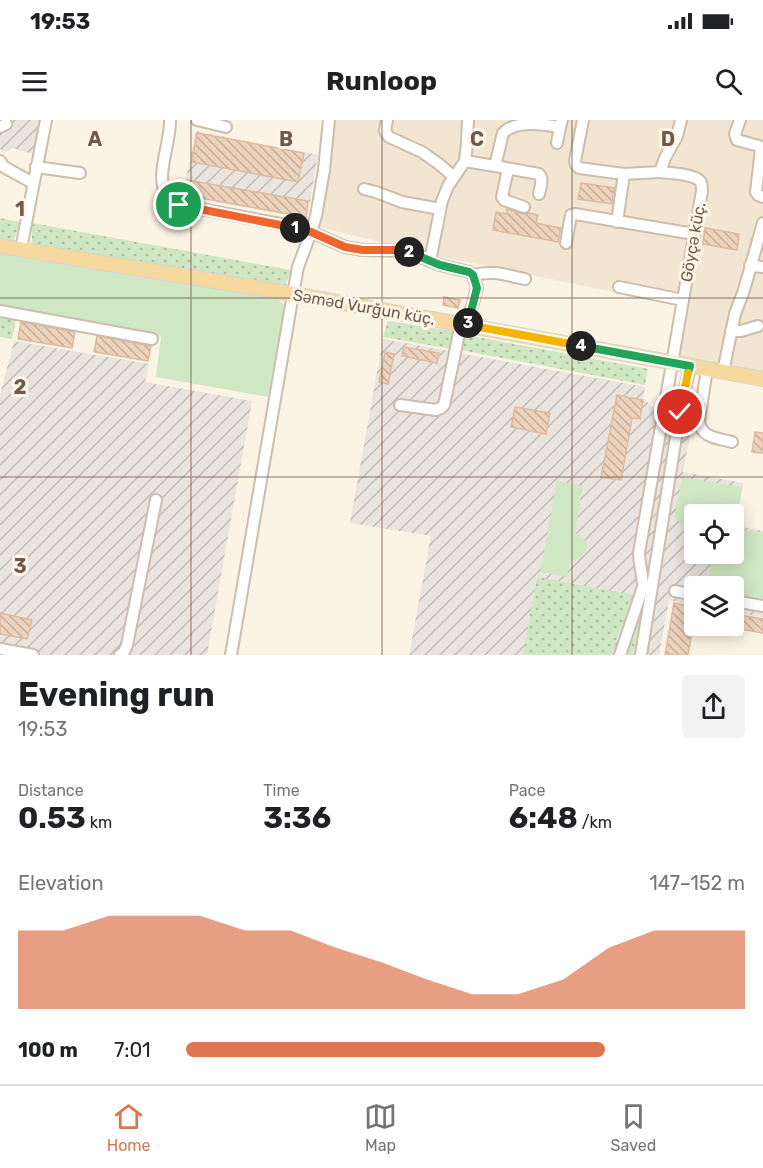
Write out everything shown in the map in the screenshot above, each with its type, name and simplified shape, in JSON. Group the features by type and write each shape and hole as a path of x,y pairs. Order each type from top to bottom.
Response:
{"main road":[{"name":"Səməd Vurğun küç.","path":"0,246 293,294 763,379"}],"street":[{"path":"21,249 46,120"},
{"path":"170,120 163,186 174,204 286,225 311,232 345,247 363,250 406,251 473,275 477,288 464,324 444,405 436,410 399,405"},
{"path":"197,120 226,127"},
{"path":"231,655 298,267 316,216 329,120"},
{"path":"387,120 385,131 389,137 422,152 454,177"},
{"path":"430,261 445,194 465,161 468,120"},
{"path":"583,120 576,165 579,168 624,174 660,171 677,136 681,120"},
{"path":"740,120 735,134 737,140 759,146 761,149 756,192 763,197"},
{"path":"495,166 503,133 521,122 561,124 557,143"},
{"path":"0,161 4,167 33,183"},
{"path":"465,161 539,174 542,180 539,194"},
{"path":"36,166 80,173"},
{"path":"508,169 502,197 504,200 524,207"},
{"name":"Göyçə küç.","path":"620,655 644,587 639,553 702,191 700,181 660,171"},
{"path":"617,222 624,174"},
{"path":"364,189 402,202 440,209"},
{"path":"566,243 572,214 694,234"},
{"path":"723,372 735,314 762,227"},
{"path":"750,267 763,267"},
{"path":"473,275 493,272 525,279"},
{"path":"619,287 683,300"},
{"path":"0,311 153,339"},
{"path":"731,332 758,326"},
{"path":"641,655 680,412 690,366"},
{"path":"707,369 699,426 704,434 732,442"},
{"path":"120,655 128,645 156,500"},
{"path":"675,591 684,593"},
{"path":"744,603 763,606"},
{"path":"0,649 33,655"}],"shaded area":[{"path":"0,120 40,120 33,154 12,148 3,154 0,148"},
{"path":"336,120 763,120 763,373 671,357 679,305 437,256 319,227"},
{"path":"196,131 318,155 307,218 182,196"},
{"path":"383,339 645,387 643,397 652,407 694,414 683,472 743,483 740,504 684,504 684,564 744,564 744,527 763,531 763,617 744,614 744,576 684,576 684,603 669,600 659,655 409,655 431,536 350,523"},
{"path":"14,341 149,364 145,382 252,401 207,655 0,655 0,395"}],"green space":[{"path":"0,218 20,222 13,242 0,239"},
{"path":"32,223 291,270 285,287 32,245"},
{"path":"0,253 278,299 285,306 268,397 156,377 161,337 0,306"},
{"path":"0,316 16,319 12,339 0,337"},
{"path":"388,321 453,331 451,349 383,337"},
{"path":"466,335 648,369 645,385 460,350"},
{"path":"682,477 742,487 740,504 684,504 684,530 675,513"},
{"path":"557,481 583,486 575,533 585,540 587,548 585,553 570,561 567,577 540,572"},
{"path":"744,529 763,533 763,602 744,598 744,576 709,576 711,564 744,564"},
{"path":"537,577 633,595 611,655 523,655"},
{"path":"643,605 635,655 626,655"}],"building":[{"path":"197,133 304,153 298,182 192,162"},
{"path":"187,180 308,201 306,217 184,195"},
{"path":"581,183 614,188 612,204 578,199"},
{"path":"507,209 522,214 538,215 536,223 561,228 558,242 493,230 496,212 507,214"},
{"path":"705,228 739,234 737,250 703,244"},
{"path":"444,297 460,300 458,308 443,305"},
{"path":"21,322 75,332 72,348 18,339"},
{"path":"97,336 151,346 148,361 94,352"},
{"path":"404,347 439,353 437,363 402,356"},
{"path":"385,352 394,354 388,384 379,382"},
{"path":"617,395 643,400 640,419 632,418 621,480 601,477"},
{"path":"515,407 550,413 546,434 511,427"},
{"path":"755,432 763,433 763,453 752,452"},
{"path":"674,603 684,605 684,636 691,636 688,655 665,655"},
{"path":"0,613 32,620 27,639 0,634"},
{"path":"744,616 763,619 763,633 744,630"}],"route":[{"path":"179,205 286,225 311,232 345,247 363,250 406,251 440,265 469,272 473,275 477,288 468,325 690,366 680,412"}]}
